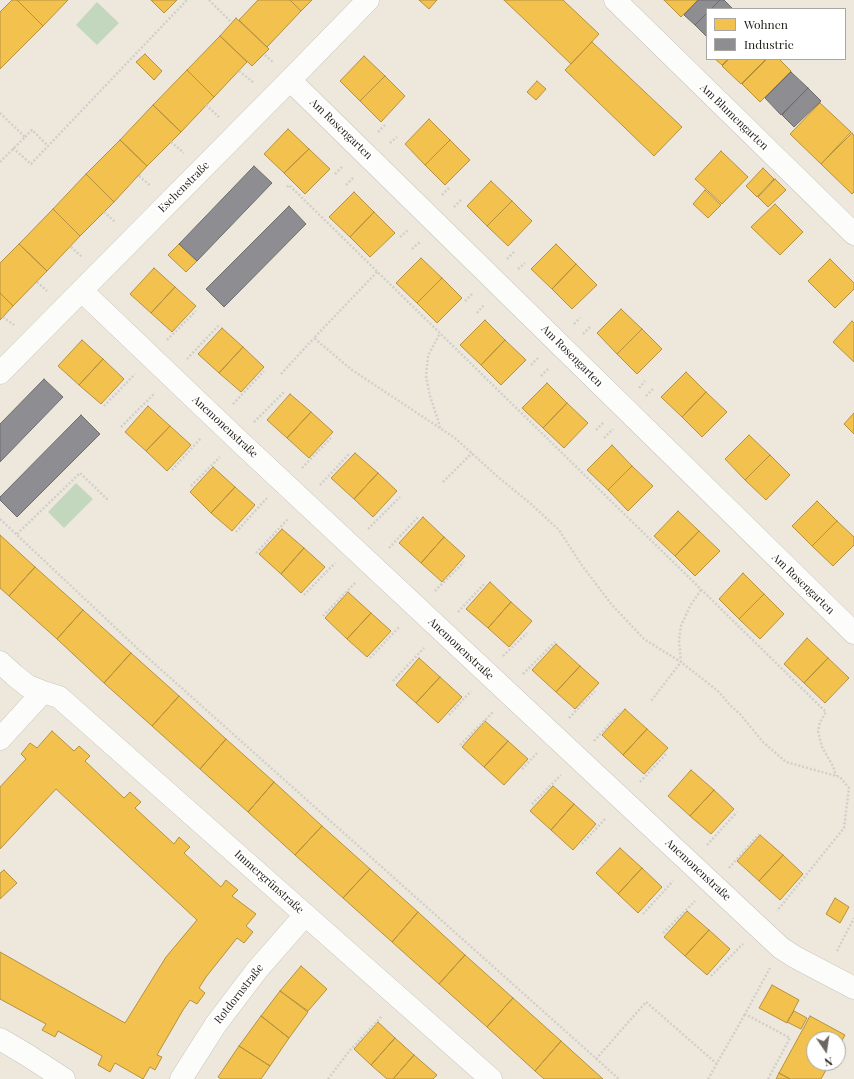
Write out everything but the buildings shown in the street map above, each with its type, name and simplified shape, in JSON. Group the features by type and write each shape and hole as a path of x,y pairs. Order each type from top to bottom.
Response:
{"street":[{"name":"Eschenstraße","path":"0,373 368,0"},
{"name":"Am Blumengarten","path":"615,0 854,234"},
{"name":"Am Rosengarten","path":"290,80 854,634"},
{"name":"Anemonenstraße","path":"82,291 441,631 781,948 854,988"},
{"name":"Immergrünstraße","path":"0,662 28,686 59,696 491,1079"},
{"path":"0,739 43,692"},
{"name":"Rotdornstraße","path":"181,1079 216,1024 256,970 305,915"},
{"path":"0,1039 27,1054 64,1079"}],"path":[{"path":"14,148 31,164 187,0"},
{"path":"209,0 230,21"},
{"path":"239,71 256,85"},
{"path":"206,105 222,120"},
{"path":"0,113 25,137"},
{"path":"0,162 32,130 48,146"},
{"path":"171,142 187,155"},
{"path":"139,176 155,189"},
{"path":"287,187 289,186 440,333 826,712 820,722 818,730 822,747 833,766 836,776"},
{"path":"104,212 119,226"},
{"path":"71,247 85,260"},
{"path":"281,374 377,272"},
{"path":"37,282 52,294"},
{"path":"104,406 196,311"},
{"path":"3,317 18,329"},
{"path":"440,333 428,356 426,376 430,396 440,428"},
{"path":"314,338 352,370 455,438 531,504 559,530 581,564 612,605 644,639 681,662 718,691 730,706 740,714 763,742 786,762 840,777 849,788 844,828 760,929 711,976"},
{"path":"172,470 264,371"},
{"path":"236,532 331,438"},
{"path":"443,482 472,453"},
{"path":"17,534 80,473 108,500"},
{"path":"0,519 138,649 619,1079"},
{"path":"393,681 484,583"},
{"path":"651,701 681,662 679,640 681,626 690,606 701,590"},
{"path":"449,714 486,673 527,633"},
{"path":"460,745 555,642"},
{"path":"553,735 595,691"},
{"path":"532,804 578,758 621,711"},
{"path":"582,844 667,753"},
{"path":"663,933 759,834"},
{"path":"826,973 854,918"},
{"path":"708,1079 781,948"},
{"path":"328,1079 350,1050 399,998"},
{"path":"596,1059 646,1002 717,1064"},
{"path":"745,1014 790,1038 768,1079"}],"green space":[{"path":"97,2 119,23 97,45 76,25"},
{"path":"76,483 93,499 64,528 48,512"}]}
